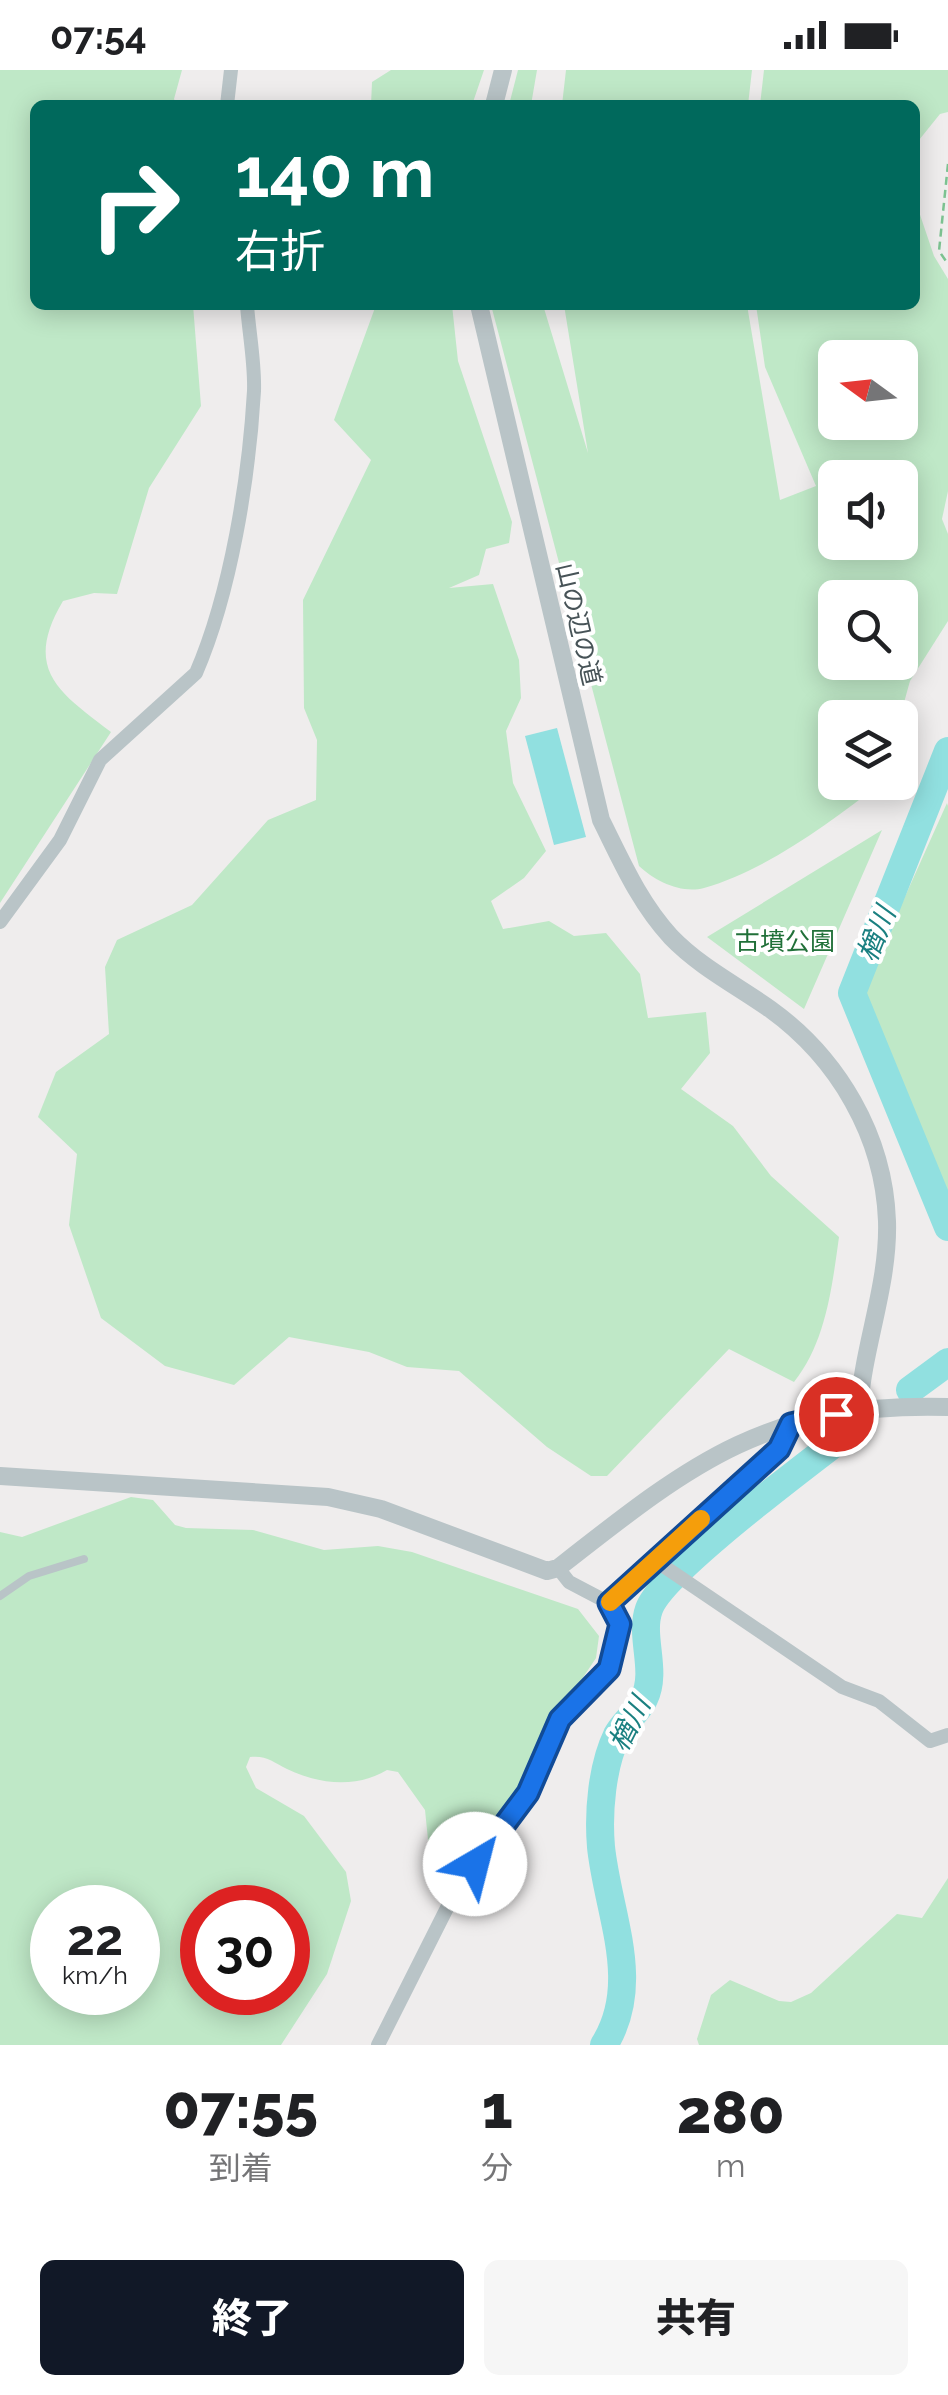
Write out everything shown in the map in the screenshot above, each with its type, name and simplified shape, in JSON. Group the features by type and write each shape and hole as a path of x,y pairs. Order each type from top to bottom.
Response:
{"street":[{"path":"228,100 231,70"},
{"path":"495,100 503,70"},
{"path":"0,922 60,840 100,760 196,672 204,656 226,579 254,388 247,310"},
{"name":"山の辺の道","path":"480,310 602,820 637,895 672,938 716,976 810,1040 842,1081 864,1122 882,1175 887,1220 886,1263 859,1410"},
{"path":"0,1476 328,1497 381,1509 547,1570 558,1568 675,1477 736,1443 791,1424 859,1410 948,1406"},
{"path":"609,1603 779,1449 791,1424"},
{"path":"656,1561 842,1688 879,1701 930,1741 948,1735"},
{"path":"378,2045 450,1902 528,1793 560,1719 609,1669 620,1624 609,1603 569,1582 558,1568"}],"lane":[{"path":"0,1596 29,1576 84,1559"}],"path":[{"path":"948,164 940,251 948,264"}],"green space":[{"path":"0,70 182,70 174,100 30,100 30,310 193,310 201,406 149,488 117,594 94,593 63,601 51,625 46,645 52,678 76,705 111,732 0,903"},
{"path":"391,70 484,70 474,100 371,100 372,82"},
{"path":"518,70 537,70 532,100 510,100"},
{"path":"566,70 752,70 749,100 563,100"},
{"path":"764,70 948,70 948,112 940,114 920,139 920,100 761,100"},
{"path":"920,215 934,256 948,279 948,491 942,519 948,534 948,621 918,668 918,580 818,580 818,680 911,680 905,700 818,700 818,800 858,800 751,870 704,888 669,885 639,866 492,310 545,310 588,453 565,310 748,310 780,500 816,486 765,367 757,310 920,310"},
{"path":"374,310 453,310 458,361 512,522 509,543 486,549 479,575 449,588 493,584 519,660 521,698 506,731 513,783 546,851 524,878 491,901 503,929 549,921 574,936 606,933 640,974 648,1018 706,1012 710,1053 681,1089 733,1126 771,1176 839,1237 820,1332 794,1382 729,1349 607,1476 591,1476 547,1447 459,1371 407,1367 369,1352 289,1337 234,1385 165,1366 101,1318 69,1225 77,1154 38,1117 56,1072 109,1034 105,967 117,940 192,905 268,820 316,800 317,740 304,708 303,600 371,460 334,420"},
{"path":"947,803 948,806 948,1194 864,988"},
{"name":"古墳公園","path":"882,830 804,1009 707,937"},
{"path":"131,1497 153,1500 175,1525 186,1528 253,1530 324,1550 378,1546 412,1552 578,1609 599,1636 596,1658 542,1739 520,1790 449,1880 438,1878 431,1869 425,1810 398,1772 387,1770 351,1782 325,1781 265,1758 250,1757 246,1767 256,1788 304,1816 346,1872 351,1901 327,1974 310,2000 310,1885 180,1885 180,2015 300,2015 281,2045 0,2045 0,1532 22,1537"},
{"path":"948,1878 948,2045 699,2045 697,2039 711,1995 730,1980 779,2001 791,2002 811,1993 897,1914 922,1918"}],"water":[{"path":"557,728 586,837 554,845 525,736"}],"waterway":[{"name":"楢川","path":"948,751 852,993 948,1227"},
{"name":"楢川","path":"910,1390 948,1362"},
{"name":"楢川","path":"604,2045 615,2021 622,1973 601,1847 602,1790 617,1735 648,1688 649,1609 660,1592 709,1543 853,1429"}],"slow traffic":[{"path":"610,1602 701,1519"}],"route":[{"path":"475,1864 528,1793 560,1719 609,1669 620,1636 620,1624 609,1603 779,1449 791,1424 836,1414"}]}
